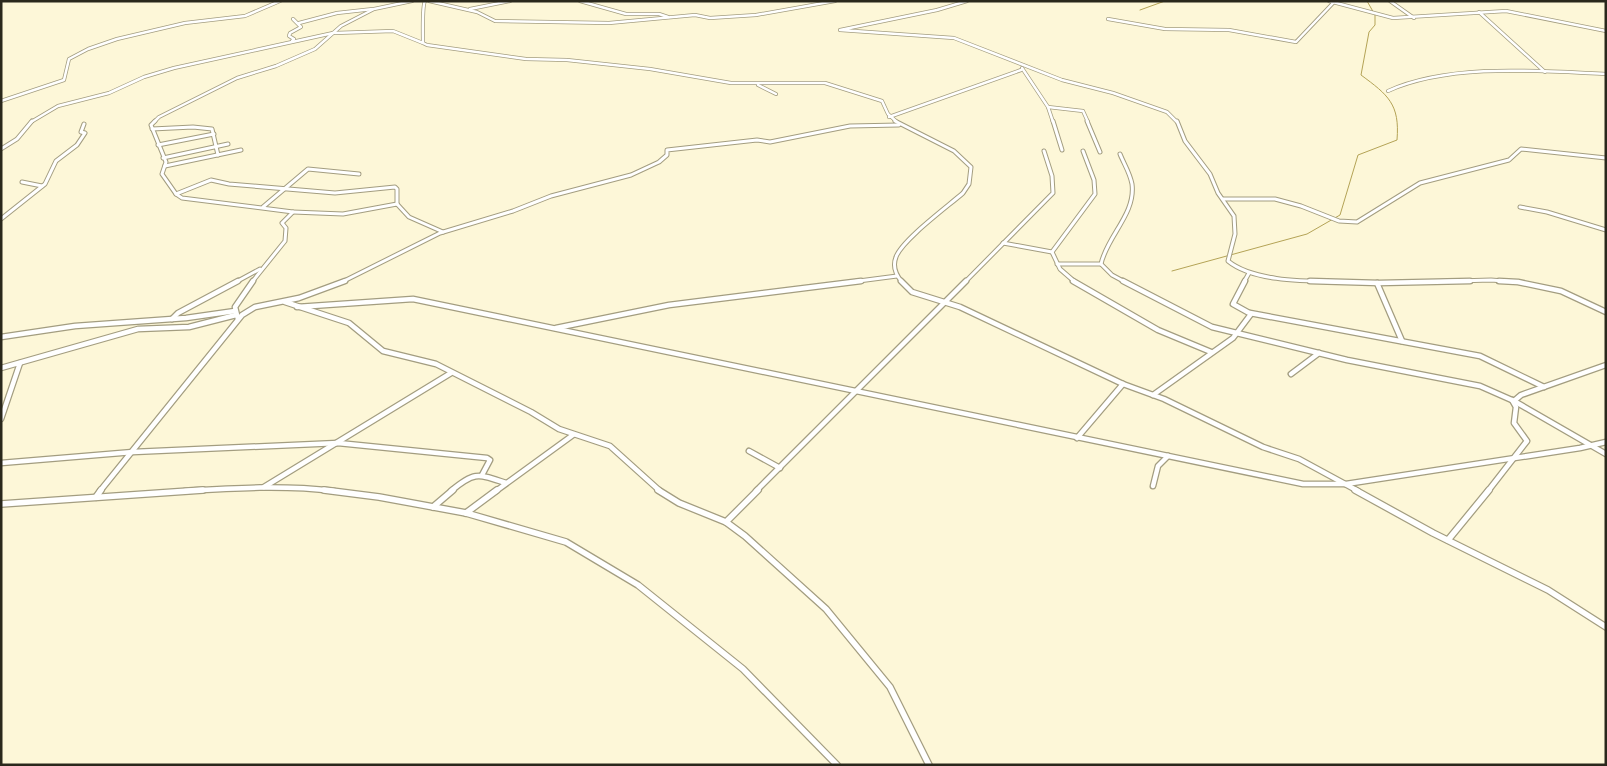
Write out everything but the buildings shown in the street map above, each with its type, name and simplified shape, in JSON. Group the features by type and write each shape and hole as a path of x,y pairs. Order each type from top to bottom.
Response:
{"street":[{"path":"1,100 64,80 69,59 99,44 167,27 245,16 257,9 280,1"},
{"path":"299,23 362,9 374,9 412,1"},
{"path":"423,43 422,24 425,17 423,6 427,1 466,10 500,21 588,21 609,23 695,15 710,18 756,15 835,1"},
{"path":"466,10 510,1"},
{"path":"580,1 626,14 662,14 669,17"},
{"path":"967,1 937,10 840,30 848,32 897,32 948,36 972,43 1062,80 1113,93 1168,112 1176,119 1185,141 1210,174 1234,216 1236,225 1228,261 1239,270 1294,280 1377,283 1491,280 1518,282 1561,291 1606,312"},
{"path":"1329,1 1358,7 1375,15 1415,18 1506,11 1606,31"},
{"path":"1390,1 1409,17"},
{"path":"1108,20 1165,30 1182,28 1229,30 1296,42 1300,40 1334,2"},
{"path":"374,9 341,26 314,49 276,66 238,78 154,121 152,129 164,158 165,166 162,174 176,194 195,200 294,212 343,214 397,204"},
{"path":"1479,12 1545,72"},
{"path":"292,41 294,39 289,34 301,27 293,18"},
{"path":"1,149 17,139 35,118 58,106 109,93 144,77 174,68 292,41 334,33 369,30 393,31 423,43 489,55 634,67 725,82 835,84 882,102 889,117 899,125 962,155 971,167 971,177 963,193 909,240 896,256 894,266 897,276 912,292 960,307 1123,384 1153,395 1263,447 1299,459 1448,540 1548,590 1606,627"},
{"path":"889,117 1021,70 1023,65"},
{"path":"1021,70 1048,107 1062,150"},
{"path":"1388,91 1398,85 1438,76 1508,71 1606,74"},
{"path":"757,84 776,94"},
{"path":"1048,107 1084,111 1100,152"},
{"path":"1,219 42,186 49,178 56,161 81,139 85,133 82,132 84,124"},
{"path":"1,368 138,329 195,326 236,315 267,302 297,299 355,277 442,232 480,219 512,212 549,197 628,176 662,160 668,155 667,150 757,140 770,142 850,126 899,125"},
{"path":"152,129 193,127 212,129 218,155"},
{"path":"158,145 214,134"},
{"path":"164,158 228,144"},
{"path":"1223,199 1275,199 1301,206 1339,221 1357,222 1372,215 1420,183 1499,164 1514,157 1518,150 1521,149 1606,158"},
{"path":"165,166 241,150"},
{"path":"726,522 1053,193 1052,176 1044,151"},
{"path":"1052,252 1096,194 1094,180 1083,151"},
{"path":"1101,264 1103,250 1126,216 1132,194 1131,180 1120,154"},
{"path":"263,207 308,169 359,174"},
{"path":"176,194 215,180 229,184 287,187 335,193 395,187 397,189 397,204 409,217 442,232"},
{"path":"22,182 42,186"},
{"path":"1520,207 1547,212 1606,230"},
{"path":"96,497 236,315 240,298 261,268 285,241 286,228 282,223 294,212"},
{"path":"1003,243 1052,252"},
{"path":"1052,252 1057,264 1067,275 1129,315 1182,343 1211,352"},
{"path":"1057,264 1101,264 1112,275 1202,322 1319,353 1480,386 1513,400 1606,454"},
{"path":"172,319 185,309 261,268"},
{"path":"1249,273 1233,304 1250,312 1300,324 1480,356 1544,387"},
{"path":"553,329 669,305 897,276"},
{"path":"1377,283 1402,341"},
{"path":"297,307 413,299 1303,484 1346,484 1606,442"},
{"path":"283,301 349,323 383,351 436,364 573,435 617,450 631,467 659,491 679,503 726,522 790,575 826,609 849,636 890,687 929,765"},
{"path":"1153,395 1238,332 1250,312"},
{"path":"1,337 85,325 236,315"},
{"path":"1291,374 1319,353"},
{"path":"1,419 20,363"},
{"path":"1513,400 1521,395 1606,365"},
{"path":"263,487 451,373"},
{"path":"1077,438 1123,384"},
{"path":"1448,540 1474,505 1494,485 1527,441 1514,423 1516,407 1513,400"},
{"path":"466,513 573,435"},
{"path":"1,463 81,458 132,452 338,442 487,458 490,460 490,464 482,475"},
{"path":"748,451 780,468"},
{"path":"1153,486 1158,466 1168,456"},
{"path":"433,507 468,478 482,475 506,483"},
{"path":"1,504 263,487 345,492 466,513 566,542 638,585 743,670 837,765"}],"waterway":[{"path":"1140,10 1165,1"},
{"path":"1172,271 1307,234 1340,215 1358,155 1397,140 1394,109 1385,95 1361,75 1369,32 1375,25 1375,15 1367,1"}]}
